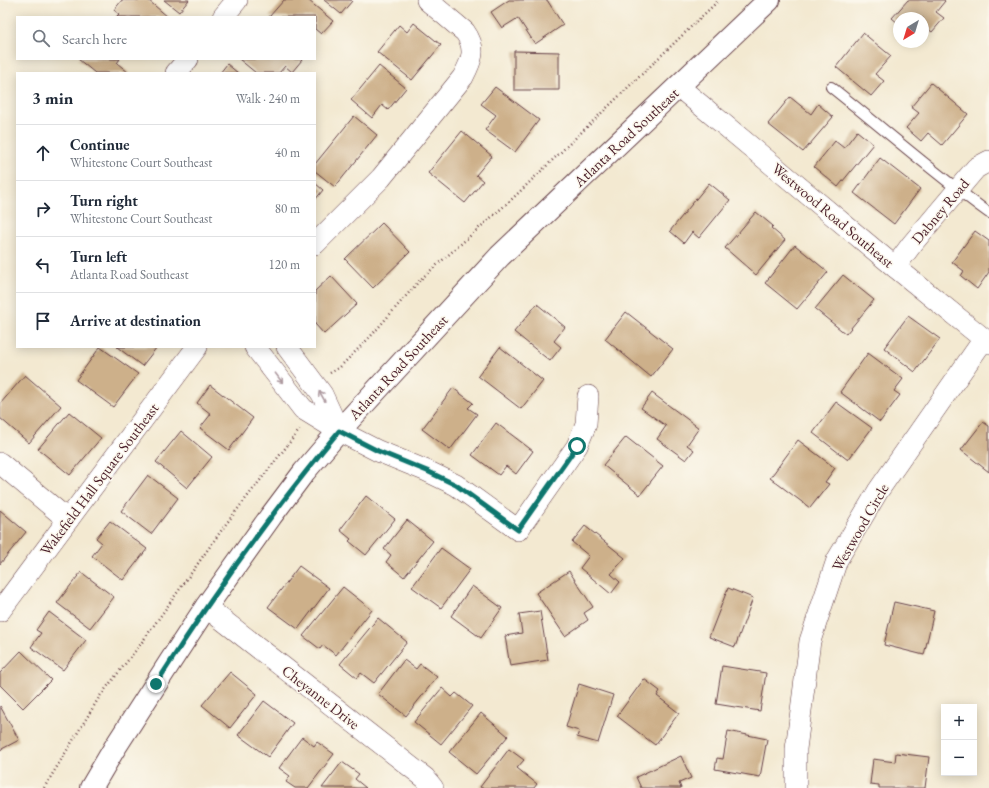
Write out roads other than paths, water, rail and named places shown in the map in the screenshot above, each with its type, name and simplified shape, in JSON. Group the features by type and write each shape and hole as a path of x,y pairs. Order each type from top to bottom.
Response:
{"main road":[{"name":"Atlanta Road Southeast","path":"91,788 206,607 304,472 339,431 500,256 769,0"}],"street":[{"path":"224,16 237,0"},
{"path":"316,243 381,178 463,77 470,62 472,47 465,32 427,0"},
{"path":"177,72 187,60"},
{"name":"Westwood Road Southeast","path":"679,87 895,267 987,341"},
{"name":"Dabney Road","path":"895,267 912,244 976,168 989,161"},
{"name":"Westwood Circle","path":"796,788 796,749 810,642 837,560 878,491 987,341"},
{"name":"Wakefield Hall Square Southeast","path":"0,611 197,348"},
{"path":"256,348 303,409 339,431 378,451 427,471 456,485 518,530 577,446 586,424 588,396"},
{"path":"288,348 322,394 339,431"},
{"path":"0,463 68,520"},
{"name":"Cheyanne Drive","path":"206,607 424,778 433,788"}],"lane":[{"path":"831,87 957,190 989,214"}]}
